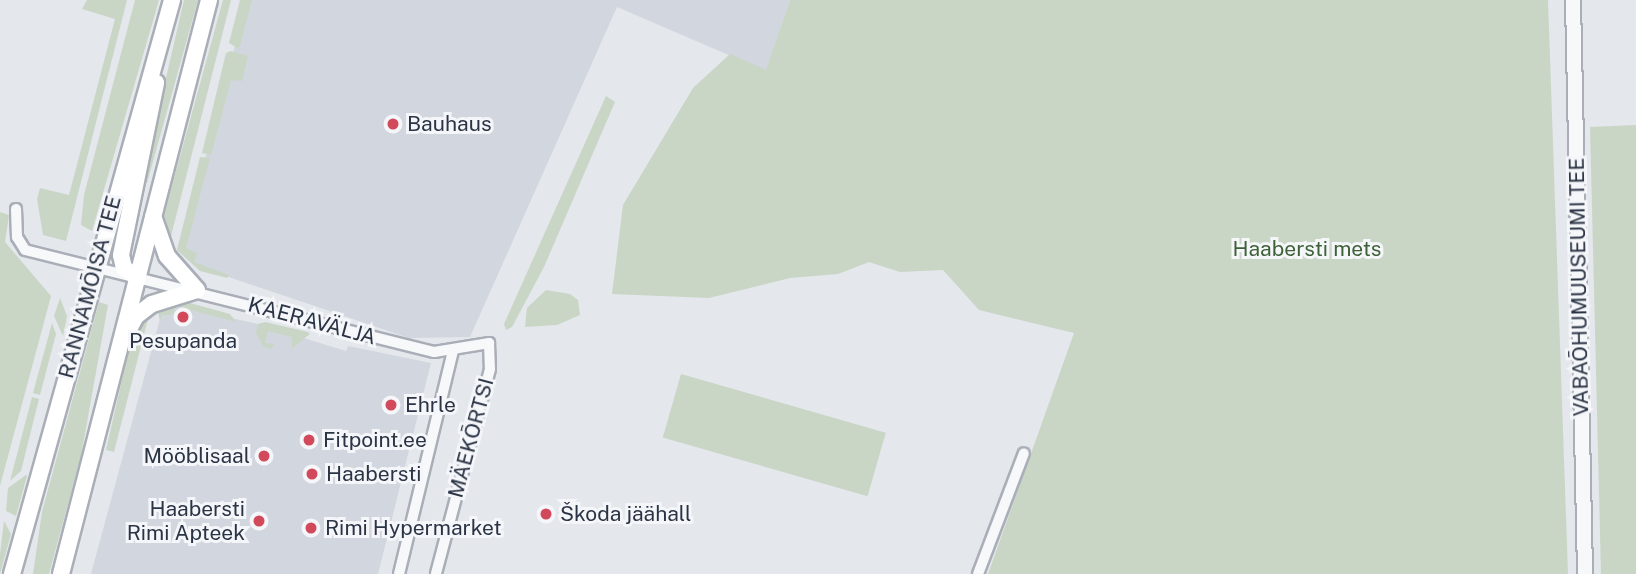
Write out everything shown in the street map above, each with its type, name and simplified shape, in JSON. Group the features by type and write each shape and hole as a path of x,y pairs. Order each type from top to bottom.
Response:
{"main road":[{"name":"RANNAMÕISA TEE","path":"12,574 27,530 96,268 172,0"},
{"name":"RANNAMÕISA TEE","path":"61,574 135,276 209,0"},
{"path":"135,276 124,268 121,255 150,127 164,26"},
{"path":"116,355 131,321 141,311 197,290 159,242 152,211"},
{"path":"25,574 27,530"}],"street":[{"name":"VABAÕHUMUUSEUMI TEE","path":"1573,0 1584,574"},
{"name":"KAERAVÄLJA","path":"16,209 17,237 25,250 197,290 337,330 434,352 489,343"},
{"name":"MÄEKÕRTSI","path":"436,574 489,369 489,343"},
{"name":"MÄEKÕRTSI","path":"399,574 453,351"},
{"path":"978,574 1024,453"}],"shaded area":[{"path":"247,0 790,0 766,71 617,7 470,337 409,338 193,265 181,250"},
{"path":"176,306 258,324 346,351 348,346 431,363 378,574 91,574 161,315"}],"green space":[{"path":"87,0 127,0 66,241 43,235 37,199 40,188 69,195 115,19 82,9"},
{"path":"135,0 159,0 92,231 81,225 84,195"},
{"path":"184,0 198,0 147,183 142,182"},
{"path":"223,0 231,0 168,248 162,222"},
{"path":"240,0 252,0 239,49 229,43"},
{"name":"Haabersti mets","path":"790,0 1548,0 1568,574 988,574 1074,333 979,310 943,270 900,272 869,262 838,274 790,278 709,298 612,294 623,205 693,88 730,54 766,70"},
{"path":"231,51 248,56 242,81 231,80 211,155 202,153 226,53"},
{"path":"606,96 615,102 544,267 512,327 506,330 504,324"},
{"path":"1636,125 1636,574 1601,574 1590,127"},
{"path":"200,157 210,158 186,248 197,253 194,262 229,275 227,278 200,271 177,250"},
{"path":"0,212 9,215 5,242 51,296 0,486"},
{"path":"546,290 570,294 578,300 580,315 557,325 525,327 527,308"},
{"path":"60,298 67,316 63,336 54,316"},
{"path":"99,302 108,305 81,456 49,574 33,574 42,512"},
{"path":"190,303 230,314 236,322 176,306 172,315 162,315 160,321 157,307"},
{"path":"150,311 114,452 106,450 133,331"},
{"path":"265,322 310,334 292,348 292,337 268,331 265,343 274,344 271,349 263,346 256,333 258,324"},
{"path":"52,323 56,334 40,395 33,393"},
{"path":"681,374 886,433 868,496 663,437"},
{"path":"32,397 39,399 21,471 10,481"},
{"path":"26,475 16,516 6,511 8,488"},
{"path":"4,521 11,534 0,574 0,554"}],"place":[{"name":"Bauhaus","path":"393,124"},
{"name":"Pesupanda","path":"183,317"},
{"name":"Ehrle","path":"391,405"},
{"name":"Fitpoint.ee","path":"309,440"},
{"name":"Mööblisaal","path":"264,456"},
{"name":"Haabersti","path":"312,474"},
{"name":"Škoda jäähall","path":"546,514"},
{"name":"Haabersti Rimi Apteek","path":"259,521"},
{"name":"Rimi Hypermarket","path":"311,528"}]}
